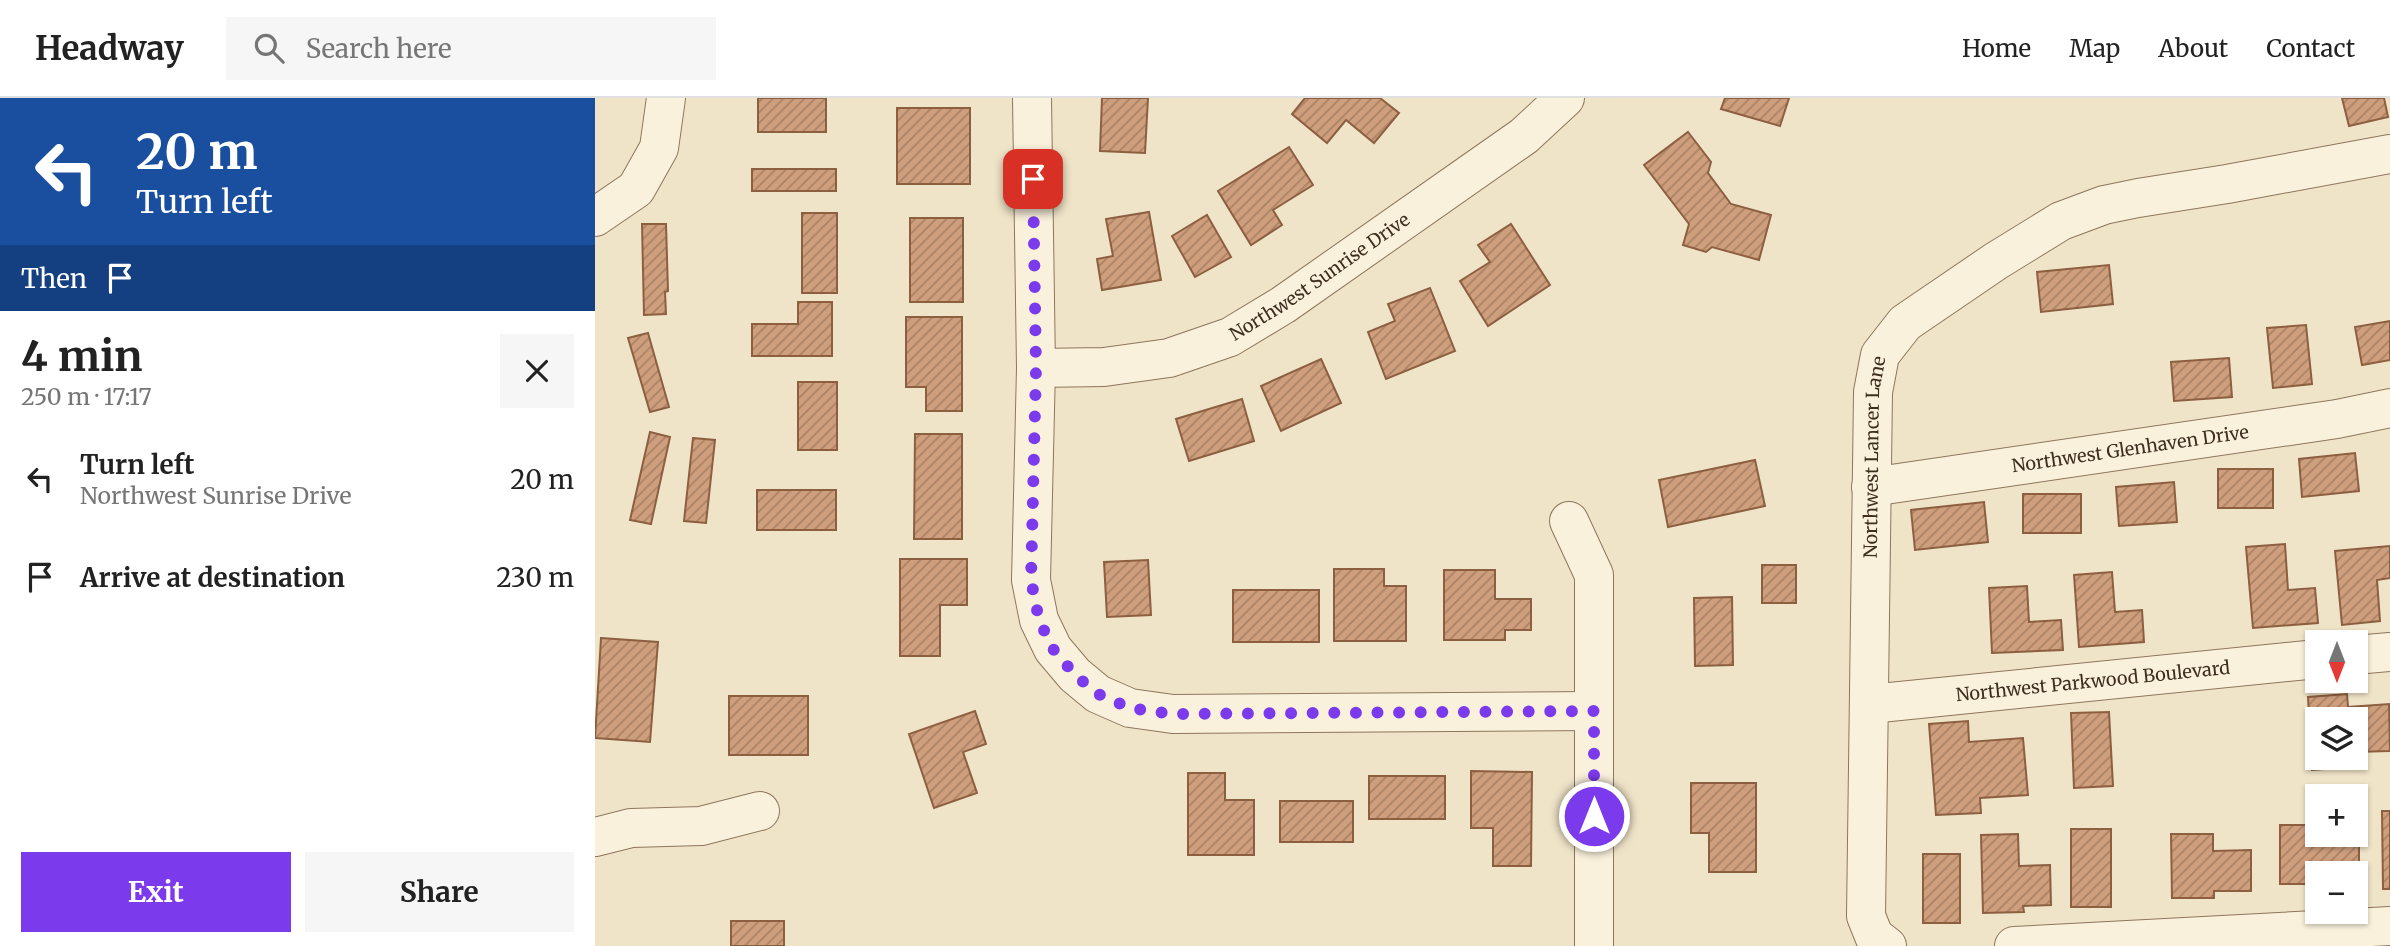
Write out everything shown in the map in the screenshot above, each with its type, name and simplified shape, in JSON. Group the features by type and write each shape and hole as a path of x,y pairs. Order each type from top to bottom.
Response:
{"street":[{"path":"595,218 636,189 659,148 666,98"},
{"path":"1032,98 1036,368 1031,580 1039,620 1053,649 1075,675 1098,694 1130,708 1173,714 1594,711"},
{"name":"Northwest Sunrise Drive","path":"1036,368 1104,367 1169,358 1230,337 1283,305 1524,136 1565,98"},
{"name":"Northwest Lancer Lane","path":"1887,946 1874,936 1866,916 1873,392 1880,355 1905,323 2061,221 2104,205 2390,153"},
{"name":"Northwest Glenhaven Drive","path":"1871,487 2324,421 2390,408"},
{"path":"1569,521 1594,575 1594,946"},
{"path":"2368,654 2390,652"},
{"name":"Northwest Parkwood Boulevard","path":"1870,704 2305,660"},
{"path":"595,837 631,828 701,826 760,811"},
{"path":"2014,946 2390,926"}],"building":[{"path":"758,98 826,98 826,132 758,132"},
{"path":"1102,98 1148,98 1145,153 1100,151"},
{"path":"1305,98 1380,98 1399,113 1374,143 1346,120 1327,143 1292,114"},
{"path":"1725,98 1789,98 1780,126 1721,109"},
{"path":"2342,98 2384,98 2388,117 2349,126"},
{"path":"897,108 970,108 970,184 897,184"},
{"path":"1688,132 1711,162 1708,173 1731,204 1771,215 1759,260 1712,247 1706,252 1683,245 1689,224 1644,165"},
{"path":"1289,147 1313,185 1273,210 1282,225 1251,245 1218,191"},
{"path":"752,169 836,169 836,191 752,191"},
{"path":"1149,212 1161,280 1102,290 1097,259 1113,256 1106,219"},
{"path":"802,213 837,213 837,293 802,293"},
{"path":"1207,215 1231,257 1195,277 1172,236"},
{"path":"910,218 963,218 963,302 910,302"},
{"path":"642,224 666,224 666,314 644,315"},
{"path":"1511,224 1550,285 1488,326 1460,281 1490,262 1478,245"},
{"path":"2109,265 2113,304 2041,312 2037,272"},
{"path":"1430,288 1455,351 1386,379 1368,332 1395,321 1388,304"},
{"path":"798,302 832,302 832,356 752,356 752,324 798,324"},
{"path":"906,317 962,317 962,411 926,411 926,387 906,387"},
{"path":"2390,321 2390,360 2362,365 2355,327"},
{"path":"2306,325 2312,384 2273,388 2267,328"},
{"path":"648,333 669,407 650,412 628,338"},
{"path":"2229,358 2232,397 2174,401 2171,362"},
{"path":"1321,359 1341,403 1281,431 1261,386"},
{"path":"798,382 837,382 837,450 798,450"},
{"path":"1242,399 1254,441 1189,461 1176,419"},
{"path":"650,432 670,437 651,524 630,520"},
{"path":"915,434 962,434 962,539 914,539"},
{"path":"693,438 715,440 706,523 684,521"},
{"path":"2355,453 2359,491 2302,497 2299,459"},
{"path":"1755,460 1765,506 1668,527 1659,480"},
{"path":"2218,469 2273,469 2273,508 2218,508"},
{"path":"2174,482 2177,522 2119,526 2116,487"},
{"path":"757,490 836,490 836,530 757,530"},
{"path":"2023,494 2081,494 2081,533 2023,533"},
{"path":"1984,502 1988,542 1915,550 1911,510"},
{"path":"2285,544 2288,590 2315,588 2318,623 2253,628 2246,547"},
{"path":"2390,546 2390,578 2377,580 2380,621 2342,625 2335,551"},
{"path":"900,559 967,559 967,605 940,605 940,656 900,656"},
{"path":"1148,560 1151,615 1107,617 1104,562"},
{"path":"1762,565 1796,565 1796,603 1762,603"},
{"path":"1334,569 1384,569 1384,586 1406,586 1406,641 1334,641"},
{"path":"1444,570 1495,570 1495,599 1531,599 1531,630 1505,630 1505,640 1444,640"},
{"path":"2112,572 2115,612 2142,610 2144,642 2079,647 2074,575"},
{"path":"2027,586 2029,622 2061,620 2063,650 1992,653 1989,588"},
{"path":"1233,590 1319,590 1319,642 1233,642"},
{"path":"1732,597 1733,665 1695,666 1694,598"},
{"path":"601,638 658,642 650,742 595,738"},
{"path":"2347,694 2348,707 2309,707 2308,697"},
{"path":"729,696 808,696 808,755 729,755"},
{"path":"2389,704 2390,751 2368,752 2368,707 2348,707"},
{"path":"975,711 986,744 963,752 977,793 934,808 909,734"},
{"path":"2109,712 2113,786 2074,788 2071,713"},
{"path":"1968,721 1969,742 2023,738 2028,795 1980,798 1981,813 1936,815 1929,724"},
{"path":"1471,771 1532,772 1531,866 1493,866 1493,828 1471,828"},
{"path":"1188,773 1225,773 1225,800 1254,800 1254,855 1188,855"},
{"path":"1369,776 1445,776 1445,819 1369,819"},
{"path":"1691,783 1756,783 1756,872 1709,872 1709,833 1691,833"},
{"path":"1280,801 1353,801 1353,842 1280,842"},
{"path":"2382,811 2390,811 2390,889 2383,889"},
{"path":"2280,825 2305,825 2305,847 2359,847 2359,861 2305,861 2305,884 2280,884"},
{"path":"2071,829 2111,829 2111,907 2071,907"},
{"path":"2018,834 2019,866 2050,865 2051,905 2023,906 2024,912 1983,913 1981,835"},
{"path":"2171,834 2213,834 2213,851 2251,850 2251,891 2214,891 2214,898 2172,898"},
{"path":"1923,854 1960,854 1960,923 1923,923"},
{"path":"731,921 784,921 784,946 731,946"}],"route":[{"path":"1033,179 1036,368 1031,580 1039,620 1053,649 1075,675 1098,694 1130,708 1173,714 1594,711 1594,816"}]}
